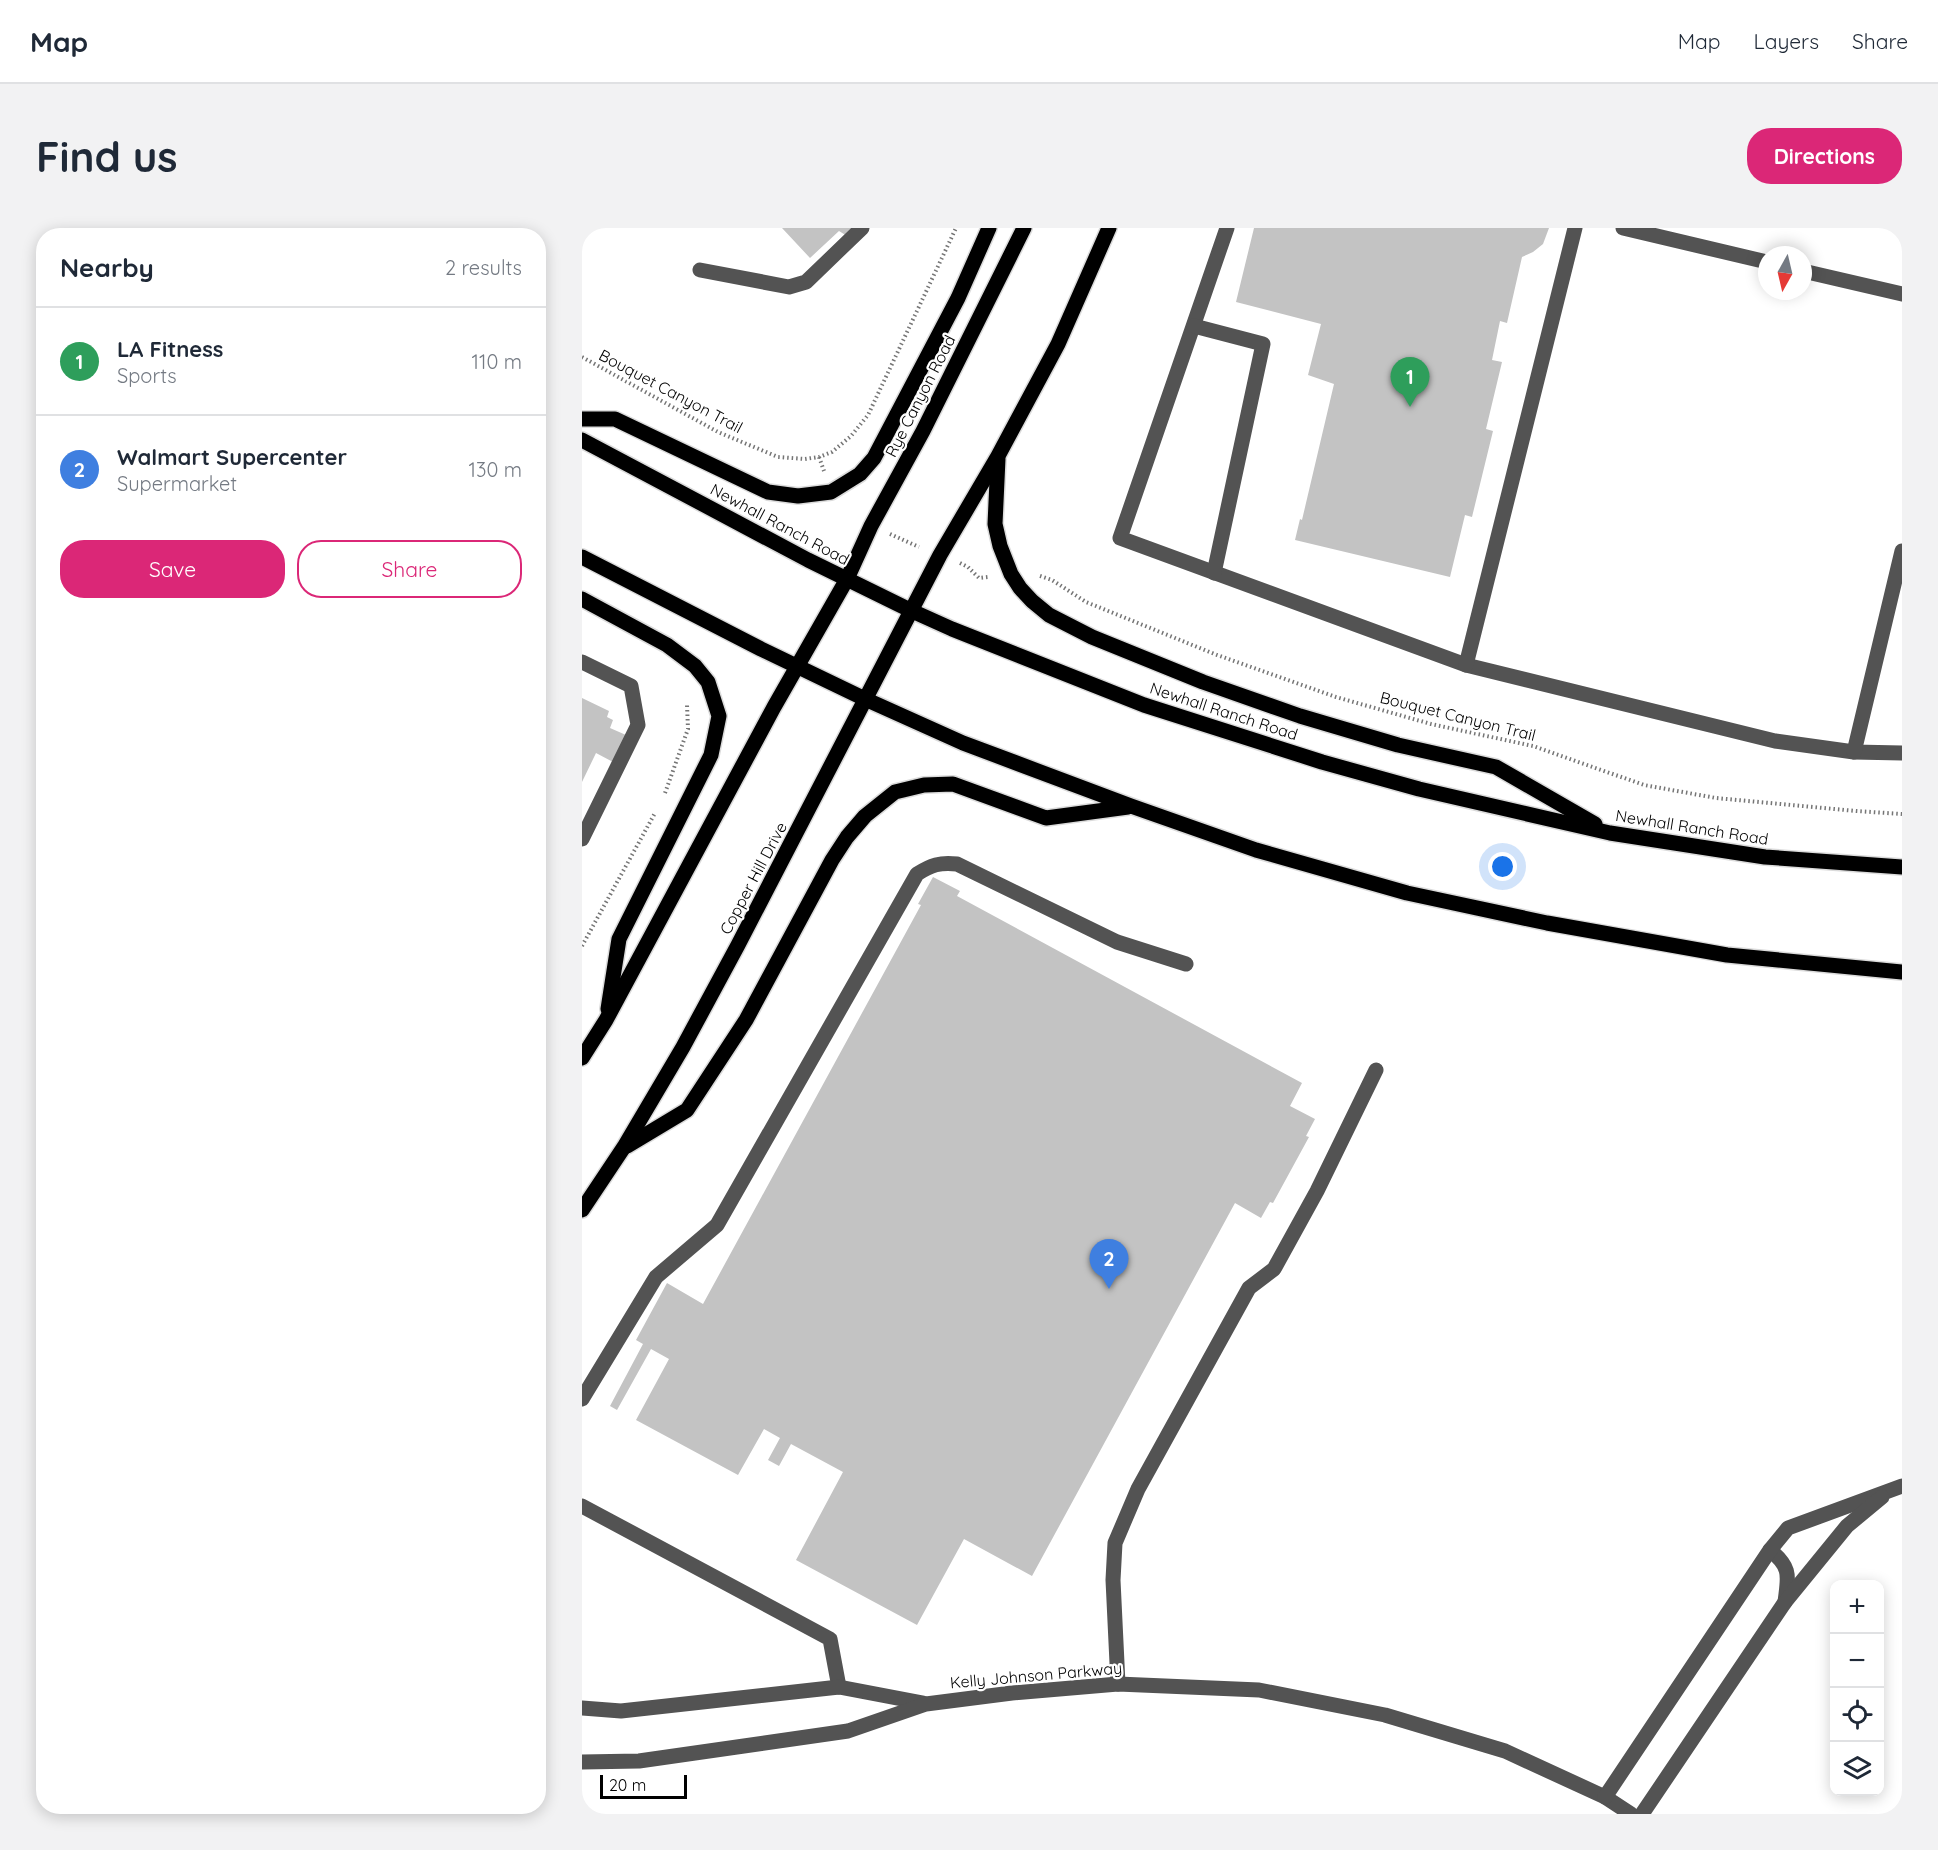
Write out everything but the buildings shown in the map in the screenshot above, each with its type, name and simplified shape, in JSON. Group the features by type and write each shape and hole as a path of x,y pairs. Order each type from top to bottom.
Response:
{"main road":[{"path":"582,419 615,419 768,492 798,496 831,492 860,474 874,458 958,298 989,228"},
{"name":"Rye Canyon Road","path":"846,579 1024,228"},
{"path":"940,555 998,456 1058,344 1109,228"},
{"name":"Newhall Ranch Road","path":"582,440 846,579 912,611 1144,705 1419,789 1610,833 1765,857 1902,867"},
{"path":"998,456 995,524 1000,546 1011,574 1020,588 1049,615 1092,637 1203,682 1300,716 1398,745 1496,767 1610,833"},
{"name":"Copper Hill Drive","path":"582,1210 624,1148 683,1047 940,555"},
{"path":"582,557 865,699 963,743 1256,850 1430,898 1548,923 1726,955 1902,972"},
{"path":"582,1058 606,1020 846,579"},
{"path":"582,599 667,645 695,666 708,682 719,716 711,755 618,939 606,1020"},
{"path":"624,1148 687,1110 746,1020 832,860 847,837 865,816 895,792 924,785 953,784 1046,818 1131,806"}],"street":[{"path":"700,270 789,287 806,282 862,228"},
{"path":"1227,228 1120,538 1466,665 1775,741 1854,752 1902,753"},
{"path":"1466,665 1575,228"},
{"path":"1623,228 1758,260"},
{"path":"1812,273 1902,294"},
{"path":"1194,326 1263,344 1214,573"},
{"path":"1854,752 1902,551"},
{"path":"582,662 631,686 638,725 582,839"},
{"path":"582,1399 656,1277 717,1225 917,874 929,866 943,862 957,864 1117,942 1186,964"},
{"path":"1118,1684 1113,1580 1115,1543 1138,1489 1249,1288 1274,1269 1317,1191 1376,1070"},
{"path":"1605,1797 1770,1550 1788,1528 1896,1489"},
{"path":"1642,1814 1785,1602 1848,1526 1896,1489"},
{"path":"582,1506 830,1639 839,1687"},
{"path":"1770,1550 1784,1562 1788,1577 1785,1602"},
{"name":"Kelly Johnson Parkway","path":"582,1762 639,1761 848,1731 926,1704 1012,1693 1118,1684 1259,1690 1386,1715 1505,1751 1605,1797 1631,1814"},
{"name":"Kelly Johnson Parkway","path":"582,1708 621,1711 839,1687 926,1704"}],"path":[{"name":"Bouquet Canyon Trail","path":"582,357 718,432 778,457 805,459 819,457 832,452 851,436 868,415 956,228"},
{"path":"871,526 968,567 979,579"},
{"name":"Bouquet Canyon Trail","path":"1035,575 1052,580 1086,602 1206,651 1336,697 1431,724 1533,746 1644,785 1716,798 1856,812 1902,814"},
{"path":"664,795 688,729 687,705"},
{"path":"582,946 659,805"}],"place":[{"name":"LA Fitness","path":"1410,407"},
{"name":"Walmart Supercenter","path":"1109,1289"}]}
